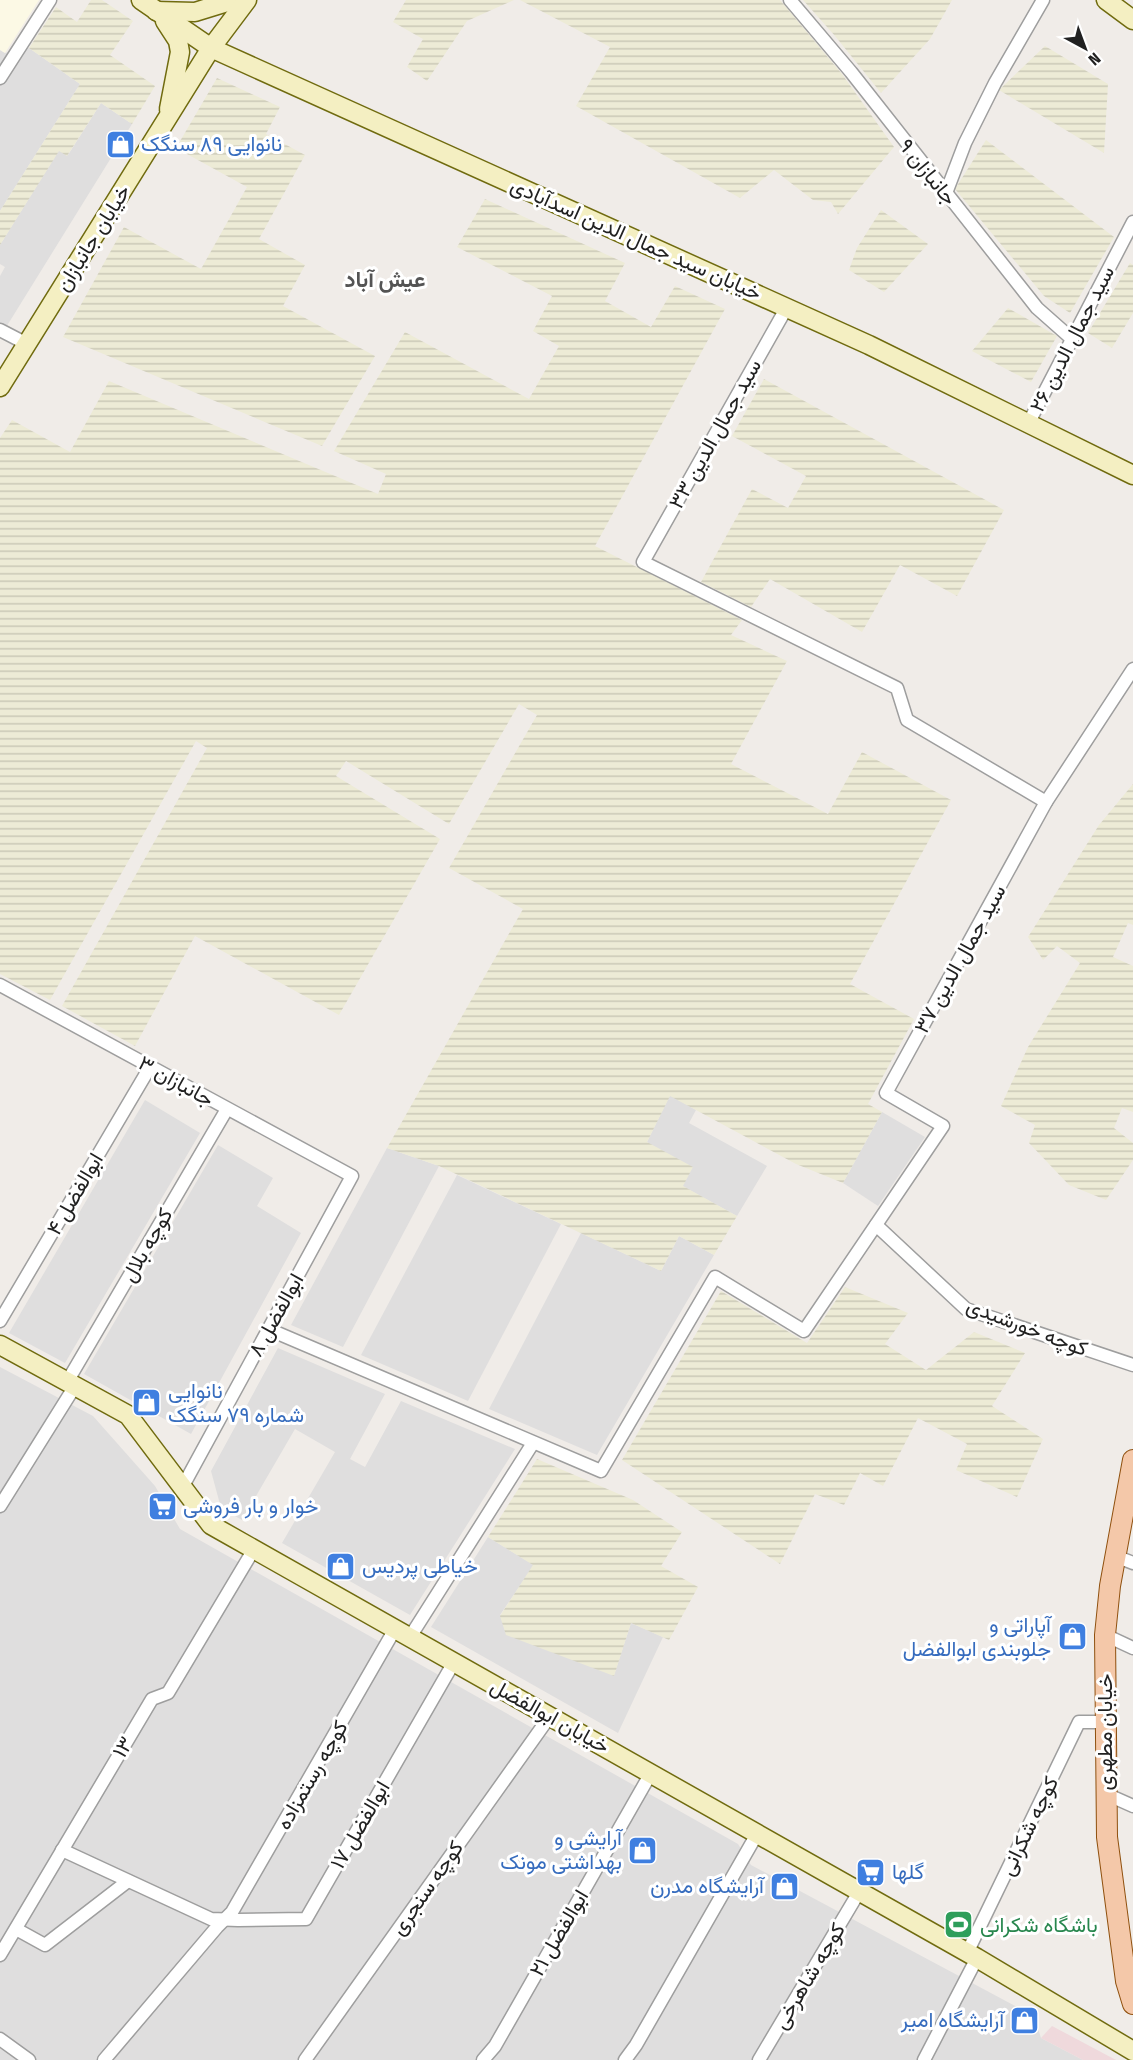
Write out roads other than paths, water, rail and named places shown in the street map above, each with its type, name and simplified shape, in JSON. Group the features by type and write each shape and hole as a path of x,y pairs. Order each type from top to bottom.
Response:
{"main road":[{"name":"خیابان سید جمال الدین اسدآبادی","path":"141,0 211,48 787,307 1133,475"},
{"path":"156,11 195,12 234,0"},
{"name":"خیابان جانبازان","path":"0,387 211,48 247,0"},
{"path":"1106,0 1133,20"},
{"path":"156,11 178,41 180,52 167,119"},
{"name":"خیابان ابوالفضل","path":"0,1345 128,1415 211,1525 972,1956 1133,2051"},
{"name":"خیابان مطهری","path":"1133,1460 1124,1559 1105,1635 1108,1848 1126,1981 1133,2004"}],"street":[{"path":"0,78 50,0"},
{"name":"جانبازان ۹","path":"790,0 850,72 1036,308 1072,339"},
{"path":"946,193 965,143 1042,0"},
{"name":"سید جمال الدین ۲۶","path":"1028,424 1133,222"},
{"name":"سید جمال الدین ۳۳","path":"787,307 643,562 897,688 907,720 1046,802"},
{"path":"0,330 27,344"},
{"name":"سید جمال الدین ۳۷","path":"876,1225 943,1126 886,1093 1046,802 1133,669"},
{"name":"جانبازان ۳","path":"0,985 351,1176"},
{"name":"ابوالفضل ۴","path":"0,1322 150,1066"},
{"name":"کوچه بلال","path":"0,1506 227,1109"},
{"name":"ابوالفضل ۸","path":"183,1486 351,1176"},
{"path":"268,1329 601,1472 715,1277 804,1331 876,1225"},
{"name":"کوچه خورشیدی","path":"876,1225 966,1309 1133,1365"},
{"name":"کوچه رستمزاده","path":"104,2060 226,1919 238,1902 403,1633 533,1443"},
{"name":"۱۳","path":"0,1955 152,1699 168,1693 255,1549"},
{"path":"1105,1635 1133,1648"},
{"name":"ابوالفضل ۱۷","path":"226,1919 306,1919 454,1662"},
{"name":"کوچه سنجری","path":"305,2060 549,1716"},
{"name":"کوچه شکرانی","path":"972,1956 1079,1722 1105,1722"},
{"name":"ابوالفضل ۲۱","path":"483,2060 495,2046 651,1773"},
{"path":"1106,1794 1133,1806"},
{"path":"626,2060 757,1834"},
{"path":"62,1850 212,1919 226,1919"},
{"path":"16,1929 45,1945 128,1881"},
{"name":"کوچه شاهرخی","path":"759,2060 859,1892"},
{"path":"924,2060 972,1956"},
{"path":"0,2039 28,2060"}],"place":[{"name":"نانوایی ۸۹ سنگک","path":"120,144"},
{"name":"نانوایی شماره ۷۹ سنگک","path":"147,1403"},
{"name":"خوار و بار فروشی","path":"162,1506"},
{"name":"خیاطی پردیس","path":"341,1566"},
{"name":"آپاراتی و جلوبندی ابوالفضل","path":"1072,1637"},
{"name":"آرایشی و بهداشتی مونک","path":"643,1850"},
{"name":"گلها","path":"871,1872"},
{"name":"آرایشگاه مدرن","path":"785,1886"},
{"name":"باشگاه شکرانی","path":"959,1925"},
{"name":"آرایشگاه امیر","path":"1025,2020"}],"district":[{"name":"عیش آباد","path":"385,279"}]}
